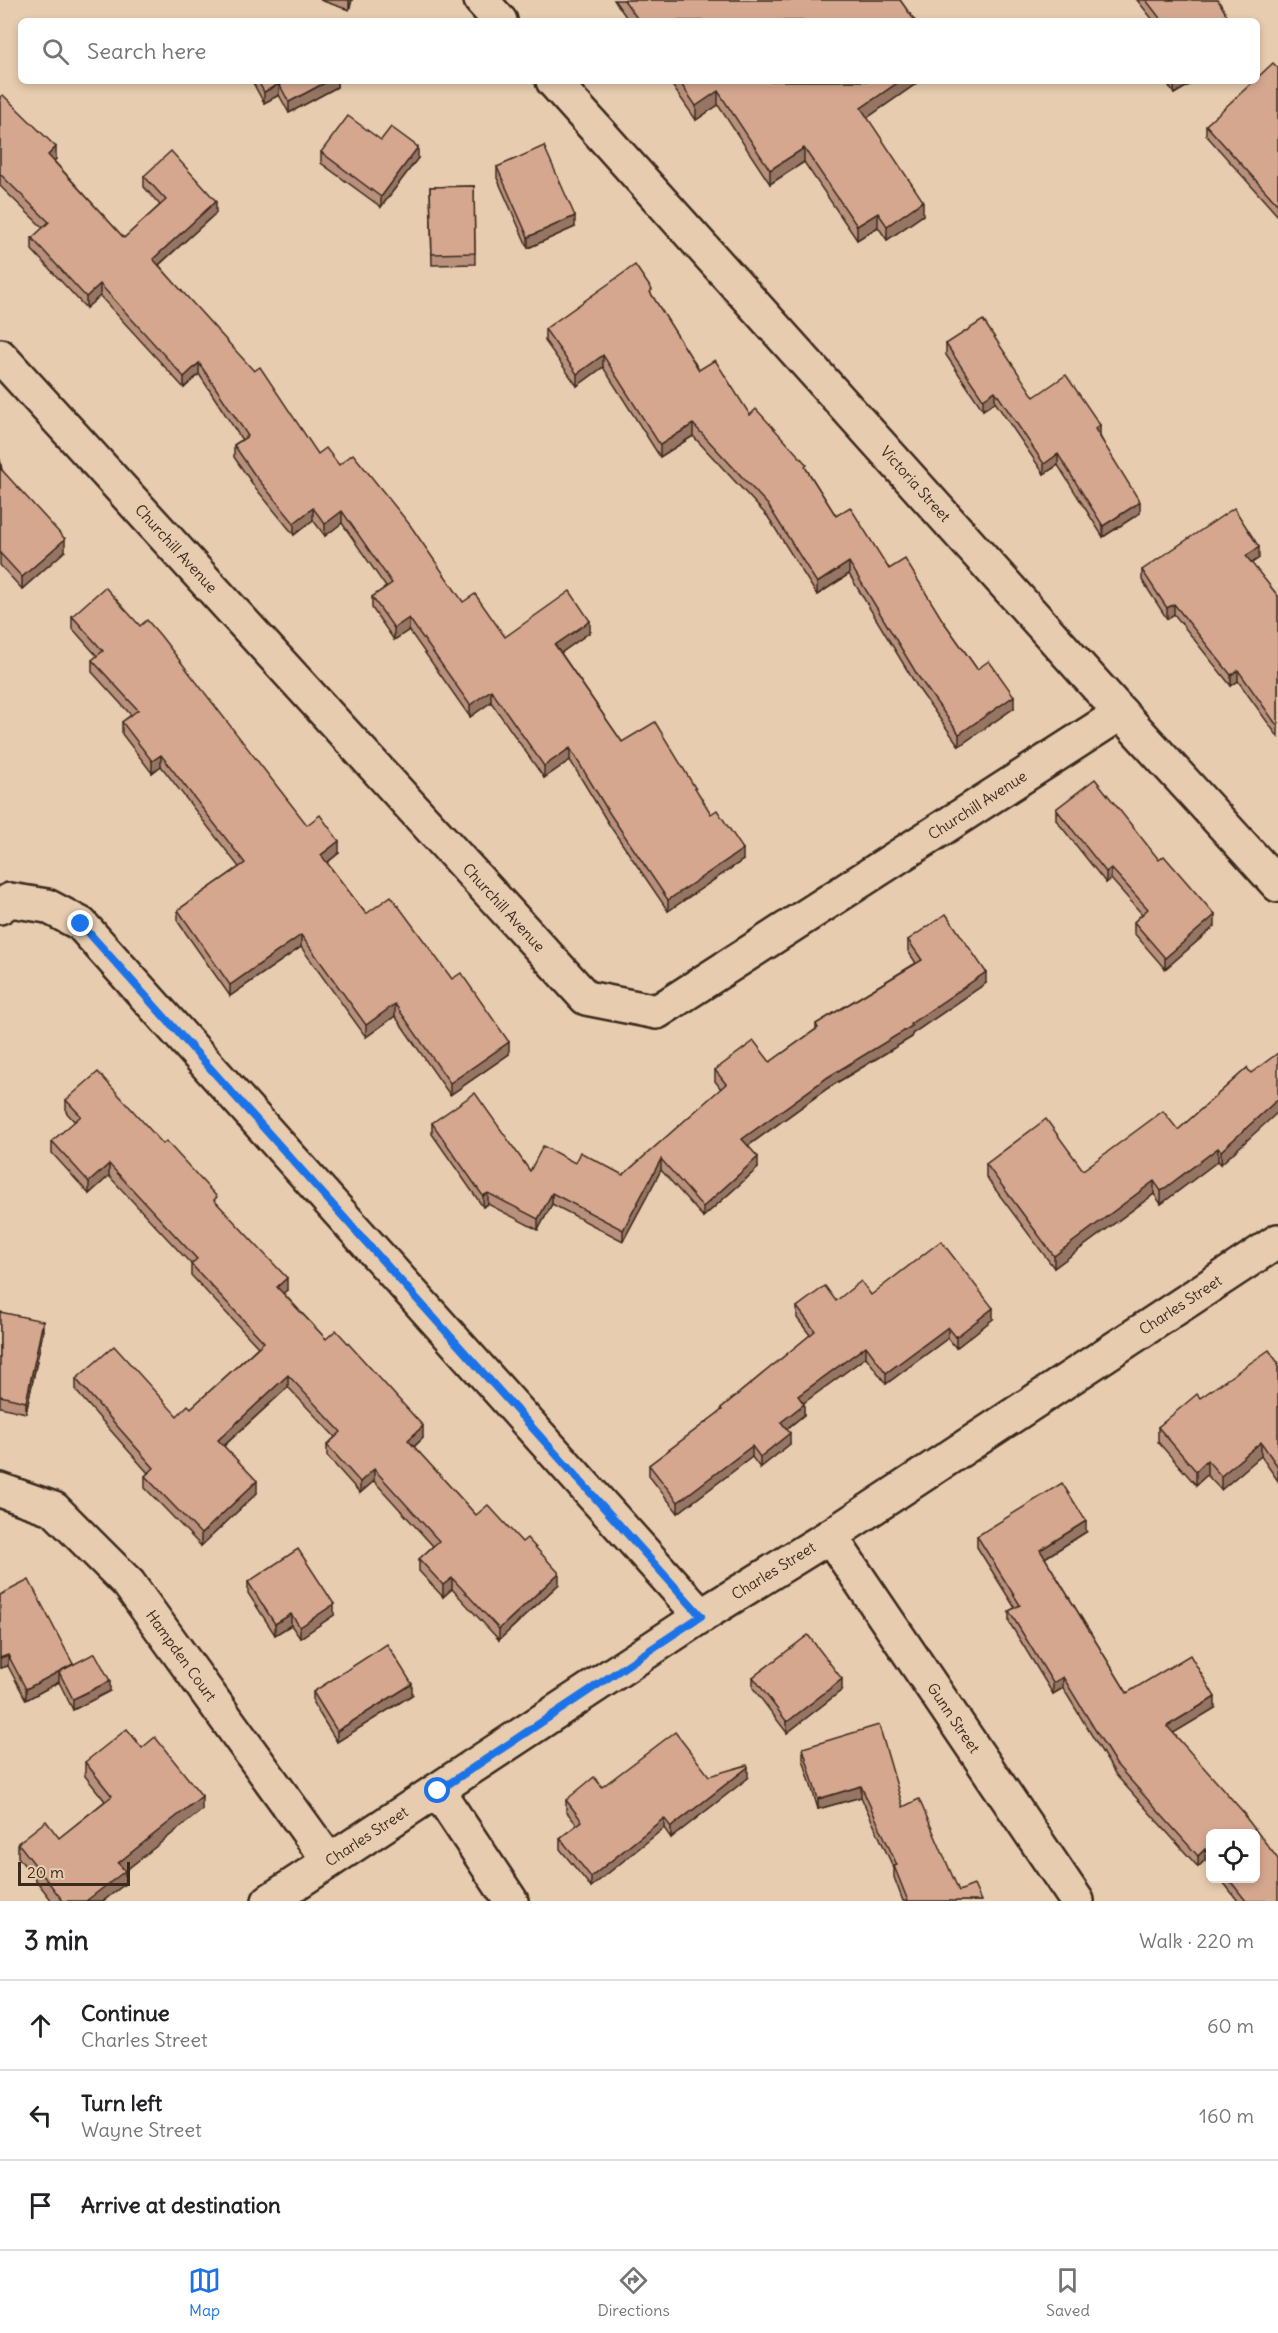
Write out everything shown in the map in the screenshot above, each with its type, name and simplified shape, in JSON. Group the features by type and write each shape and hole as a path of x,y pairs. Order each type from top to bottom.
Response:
{"street":[{"path":"481,0 497,18"},
{"name":"Victoria Street","path":"556,84 1120,713 1278,885"},
{"name":"Churchill Avenue","path":"0,356 586,998 657,1012 1120,713"},
{"path":"0,907 10,900 47,906 81,924 701,1616"},
{"name":"Charles Street","path":"269,1901 701,1616 830,1536 1278,1241"},
{"name":"Hampden Court","path":"0,1490 54,1509 129,1584 329,1861"},
{"name":"Gunn Street","path":"830,1536 1077,1901"},
{"path":"438,1791 511,1901"}],"building":[{"path":"624,0 900,0 913,18 637,18"},
{"path":"1146,0 1218,0 1228,18 1160,18"},
{"path":"1273,63 1278,68 1278,205 1206,125 1251,84 1260,84 1260,75"},
{"path":"260,84 279,84 264,92"},
{"path":"279,84 322,84 289,102"},
{"path":"681,84 896,84 861,108 923,201 887,226 878,213 857,226 804,148 770,170 718,91 696,106"},
{"path":"3,95 56,147 48,155 124,238 166,200 144,176 171,151 216,201 153,259 254,371 260,367 318,454 326,448 339,465 353,454 410,525 463,602 475,594 505,637 570,591 590,621 555,645 622,742 655,722 711,814 717,810 743,849 668,900 610,814 570,748 544,766 491,690 470,705 409,618 394,628 372,597 392,583 342,511 325,524 313,508 294,523 254,474 234,445 248,436 199,363 184,377 100,284 86,297 32,238 49,222 0,174 0,97"},
{"path":"348,116 381,140 391,127 418,147 381,197 321,152"},
{"path":"544,146 575,216 528,237 497,167"},
{"path":"474,186 475,253 432,254 430,187"},
{"path":"635,265 699,370 715,360 750,415 756,409 807,465 805,467 836,516 850,507 889,569 905,559 943,621 977,669 989,661 1014,696 959,734 918,676 849,562 817,583 768,505 693,424 660,445 603,355 577,374 545,329"},
{"path":"983,320 1034,397 1066,375 1100,425 1095,429 1140,502 1103,526 1058,454 1044,464 995,391 983,399 946,344"},
{"path":"0,468 65,539 22,577 0,553"},
{"path":"1234,508 1259,547 1246,556 1278,596 1278,727 1238,670 1231,675 1174,604 1167,608 1142,570"},
{"path":"105,587 140,626 147,620 160,635 307,825 320,815 339,841 321,855 366,914 391,896 452,979 461,973 509,1042 450,1083 395,1004 366,1025 301,935 230,985 178,910 245,863 161,755 152,761 122,722 138,710 92,660 103,651 72,616"},
{"path":"1095,779 1159,860 1164,856 1215,915 1165,958 1134,922 1148,909 1111,868 1106,872 1056,809"},
{"path":"946,914 986,972 910,1024 912,1026 828,1077 742,1139 758,1157 703,1207 661,1159 623,1230 552,1193 538,1219 488,1193 483,1196 432,1123 475,1093 530,1171 543,1146 575,1163 580,1152 623,1175 726,1084 715,1070 754,1041 770,1062 818,1028 816,1024 922,960 908,940"},
{"path":"1278,1053 1278,1099 1221,1151 1218,1148 1161,1191 1154,1181 1054,1256 986,1164 1046,1119 1083,1170 1163,1111 1178,1130 1247,1068 1251,1073"},
{"path":"98,1072 163,1144 166,1141 217,1197 214,1200 287,1278 277,1287 326,1339 336,1330 423,1426 408,1440 476,1515 488,1505 522,1542 527,1538 559,1573 499,1629 452,1578 443,1585 419,1559 439,1541 374,1469 360,1482 327,1445 341,1432 288,1375 218,1440 257,1481 201,1534 145,1476 154,1468 76,1379 114,1346 177,1416 188,1405 191,1408 264,1342 191,1264 197,1259 109,1164 89,1182 52,1141 81,1116 66,1100"},
{"path":"941,1241 993,1308 956,1337 948,1327 886,1373 866,1346 798,1396 804,1404 781,1422 790,1433 760,1457 752,1446 678,1502 649,1465 722,1410 721,1408 815,1331 797,1307 825,1286 836,1301 861,1281 871,1295"},
{"path":"0,1312 43,1321 26,1402 0,1396"},
{"path":"1269,1350 1278,1363 1278,1467 1261,1442 1221,1476 1207,1460 1196,1471 1158,1427 1197,1394 1200,1398"},
{"path":"1062,1483 1086,1521 1040,1550 1127,1693 1190,1655 1215,1697 1167,1726 1245,1814 1255,1829 1206,1829 1206,1850 1198,1856 1116,1764 1063,1677 1053,1683 1009,1611 1020,1605 977,1536"},
{"path":"298,1549 334,1604 300,1627 291,1614 275,1624 248,1582"},
{"path":"29,1580 73,1664 26,1689 8,1655 0,1658 0,1595"},
{"path":"808,1635 842,1679 787,1722 753,1677"},
{"path":"387,1644 412,1684 337,1731 313,1692"},
{"path":"95,1653 110,1681 73,1699 59,1672"},
{"path":"879,1725 903,1807 919,1799 959,1891 974,1885 981,1901 908,1901 894,1866 897,1865 861,1786 818,1799 803,1748"},
{"path":"127,1729 142,1748 155,1737 202,1796 118,1863 125,1871 86,1901 63,1901 18,1843 46,1821 59,1838 112,1796 85,1762"},
{"path":"675,1732 709,1776 747,1765 748,1767 671,1827 664,1818 591,1877 560,1838 582,1821 566,1800 594,1777 602,1787"},
{"path":"1260,1836 1278,1859 1278,1901 1246,1901 1232,1883 1260,1883"}],"route":[{"path":"81,924 701,1616 438,1791"}]}
